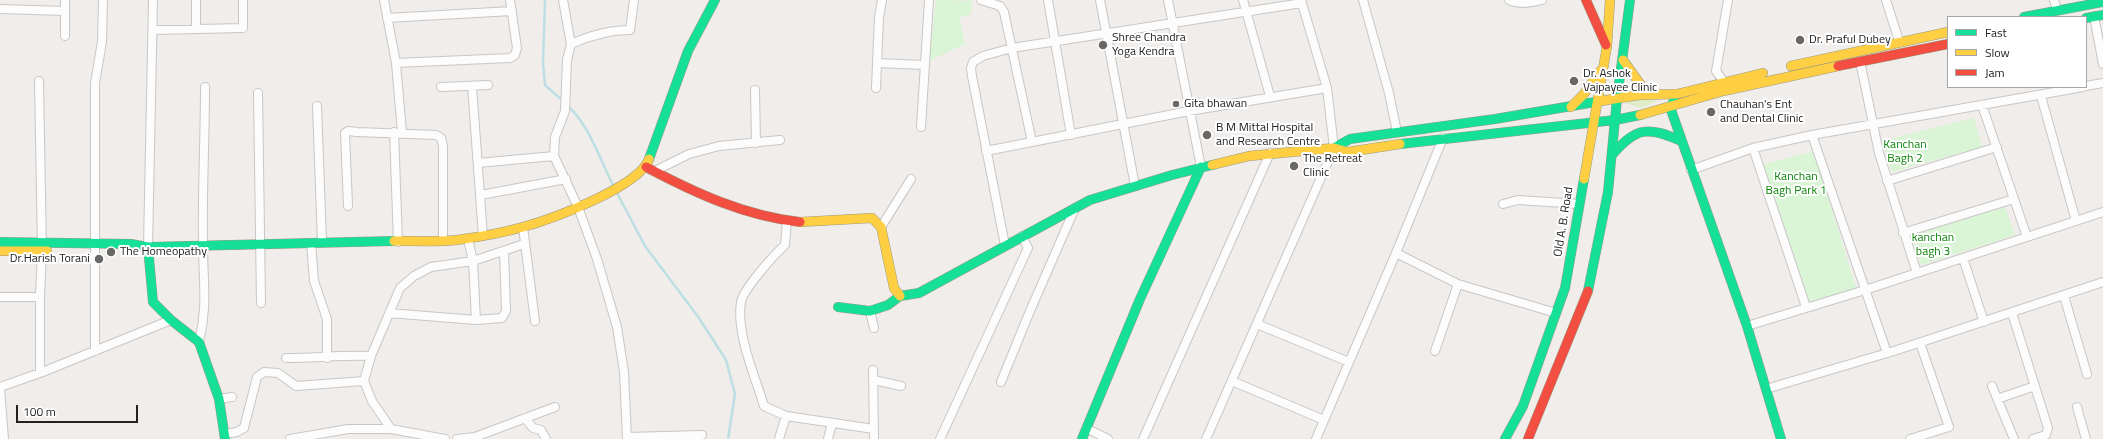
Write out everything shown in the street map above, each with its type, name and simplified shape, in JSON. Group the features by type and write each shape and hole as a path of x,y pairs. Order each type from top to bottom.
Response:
{"street":[{"path":"65,0 65,36"},
{"path":"95,351 96,83 102,42 103,0"},
{"path":"153,0 148,247 154,302 171,320 199,342"},
{"path":"196,0 196,29"},
{"path":"153,30 243,28 243,0"},
{"path":"384,0 396,63 398,132 398,242"},
{"path":"396,63 510,58 515,55 517,48 510,0"},
{"path":"563,0 571,44 567,60 565,111 555,137 554,156 578,207 597,260 617,327 624,372 627,438 702,435"},
{"path":"571,44 587,36 620,30 630,30 634,0"},
{"path":"0,251 42,247 96,247 131,244 148,247 261,245 322,242 443,241 468,239 523,226 578,207 628,182 646,167 688,51 715,0"},
{"path":"876,88 879,17 882,0"},
{"path":"921,127 929,0"},
{"path":"981,0 1000,6 1004,12 1032,142"},
{"path":"1048,0 1071,135"},
{"path":"1100,0 1122,124 1135,186"},
{"path":"1082,439 1140,299 1201,167 1189,111 1174,23 1168,0"},
{"path":"1243,0 1270,96"},
{"path":"1363,0 1389,93 1397,132"},
{"path":"1509,0 1514,3 1532,3 1542,0"},
{"path":"1586,0 1607,46"},
{"name":"Old A. B. Road","path":"1505,439 1523,406 1565,288 1607,46 1610,0"},
{"path":"1528,439 1556,374 1589,289 1608,192 1617,99 1630,0"},
{"path":"1724,82 1716,71 1728,0"},
{"path":"1886,0 1899,41"},
{"path":"2054,0 2057,10"},
{"path":"1005,245 971,68 973,62 983,56 1012,48 1246,12 1301,2 1327,88 1334,148 1206,439"},
{"path":"2029,16 2103,2"},
{"path":"0,9 65,11"},
{"path":"387,18 512,11"},
{"path":"2094,16 2103,64"},
{"path":"1334,148 1350,138 1571,107 1617,99 1648,95 1677,94 1899,41 1947,32"},
{"path":"838,307 870,311 888,304 900,296 919,293 1090,200 1201,167 1249,156 1270,153 1334,148 1348,152 1443,138 1615,120 1797,73 1947,44"},
{"path":"1622,60 1648,95"},
{"path":"1860,61 1872,124 1887,181 1916,273"},
{"path":"877,64 925,65"},
{"path":"1571,107 1584,94 1603,67"},
{"path":"39,81 42,247 40,297 40,373"},
{"path":"1715,93 1724,82"},
{"path":"2087,86 2103,83"},
{"path":"441,87 488,85"},
{"path":"472,86 483,236"},
{"path":"206,87 203,246 206,296 204,318 199,342 219,399 224,437 244,428 257,377 264,372 278,373 296,386 364,381"},
{"path":"986,152 1189,111 1270,96 1327,88"},
{"path":"1691,170 1753,148 1812,135 2041,96 2078,88"},
{"path":"755,90 756,143"},
{"path":"258,93 261,303"},
{"path":"1677,94 1670,107 1747,326 1781,439"},
{"path":"2041,96 2076,221"},
{"path":"1982,105 2027,237"},
{"path":"317,106 322,242"},
{"path":"1612,156 1624,140 1639,132 1656,131 1681,141"},
{"path":"348,206 345,134 348,132 398,132 436,135 441,138 443,146 443,241"},
{"path":"1812,135 1887,353"},
{"path":"1316,439 1396,253 1443,138"},
{"path":"655,171 689,154 701,150 719,146 780,140"},
{"path":"1887,181 1997,147"},
{"path":"1753,148 1806,307"},
{"path":"1143,439 1270,153"},
{"path":"478,163 554,156"},
{"path":"646,167 743,210 787,220 809,222 834,218 865,217 877,221 881,227 894,288 900,296"},
{"path":"481,195 566,179"},
{"path":"881,227 911,180"},
{"path":"1903,233 2014,199"},
{"path":"1503,204 1518,200 1579,204"},
{"path":"1001,382 1075,208"},
{"path":"1747,326 1865,290 2103,212"},
{"path":"787,220 785,245 763,267 741,301 745,343 764,406 786,416 874,428"},
{"path":"523,226 524,244 535,321"},
{"path":"940,439 1028,248 1022,236"},
{"path":"468,239 473,261 476,320"},
{"path":"0,242 42,247"},
{"path":"311,243 314,281 327,319 327,358"},
{"path":"391,429 372,401 364,381 371,356 400,288 414,276 440,264 473,261 524,244"},
{"path":"389,313 476,320 502,318 506,311 504,251"},
{"path":"1396,253 1458,284 1556,313"},
{"path":"1963,258 1984,322"},
{"path":"1766,389 1920,343 2103,282"},
{"path":"1435,351 1458,284"},
{"path":"0,296 40,297"},
{"path":"2064,296 2087,374"},
{"path":"870,311 874,328"},
{"path":"2012,313 2048,428 2046,434 2034,439"},
{"path":"4,439 0,388 171,320"},
{"path":"1257,324 1349,362"},
{"path":"1910,439 1949,427 1920,343"},
{"path":"286,358 327,358 340,355 371,356"},
{"path":"873,370 874,439"},
{"path":"874,380 900,386"},
{"path":"1232,381 1324,420"},
{"path":"1992,386 2014,439"},
{"path":"1998,399 2035,386"},
{"path":"219,399 232,397"},
{"path":"457,439 476,437 555,407"},
{"path":"2077,407 2086,439"},
{"path":"779,439 786,416"},
{"path":"525,418 533,428 540,430 546,439"},
{"path":"828,439 832,423"},
{"path":"1086,428 1108,439"},
{"path":"290,439 348,429 391,429 408,435 445,439"}],"green space":[{"path":"936,0 972,1 971,14 959,18 965,44 929,61"},
{"path":"1638,99 1660,100 1641,108 1624,103"},
{"name":"Kanchan Bagh 2","path":"1974,118 1982,147 1892,172 1882,141"},
{"name":"Kanchan Bagh Park 1","path":"1814,151 1856,288 1809,304 1761,165"},
{"name":"kanchan bagh 3","path":"2005,207 2015,235 1921,265 1911,235"}],"waterway":[{"path":"545,0 543,63 545,85 563,101"},
{"path":"567,105 575,113 588,132 613,185"},
{"path":"616,191 645,246 699,318 726,360 735,394 728,439"}],"traffic: fast":[{"path":"649,159 688,51 715,0"},
{"path":"1588,291 1608,192 1617,99 1630,0"},
{"path":"2029,16 2103,2"},
{"path":"2087,18 2103,15"},
{"path":"1334,148 1350,139 1495,119 1601,101"},
{"path":"1674,101 1670,107 1747,326 1781,439"},
{"path":"1400,144 1615,120 1640,115"},
{"path":"1612,155 1628,139 1643,132 1651,131 1660,133 1681,141"},
{"path":"838,307 870,311 888,305 900,296 919,293 1090,200 1172,175 1212,165"},
{"path":"1082,439 1140,299 1201,167"},
{"path":"1505,439 1523,406 1565,288 1584,179"},
{"path":"0,242 131,244 148,247 394,241"},
{"path":"148,247 153,302 171,320 199,342 219,399 225,439"}],"traffic: slow":[{"path":"1584,179 1607,46 1610,0"},
{"path":"1791,66 1947,32"},
{"path":"1623,60 1648,95"},
{"path":"1640,115 1723,91 1838,66"},
{"path":"1571,107 1584,94 1600,71"},
{"path":"1601,101 1639,95 1677,94 1763,73"},
{"path":"1212,165 1249,156 1334,148 1348,152 1400,144"},
{"path":"394,241 457,240 499,233 536,223 554,217 612,191 642,170 649,159"},
{"path":"800,222 872,218 881,227 894,288 900,296"},
{"path":"0,251 47,251"}],"traffic: jam":[{"path":"1586,0 1606,45"},
{"path":"1838,66 1947,44"},
{"path":"646,167 683,186 740,209 760,215 800,222"},
{"path":"1528,439 1588,291"}],"place":[{"name":"Dr. Praful Dubey","path":"1800,40"},
{"name":"Shree Chandra Yoga Kendra","path":"1103,45"},
{"name":"Dr. Ashok Vajpayee Clinic","path":"1574,81"},
{"name":"Gita bhawan","path":"1176,104"},
{"name":"Chauhan's Ent and Dental Clinic","path":"1711,112"},
{"name":"B M Mittal Hospital and Research Centre","path":"1207,135"},
{"name":"The Retreat Clinic","path":"1294,166"},
{"name":"The Homeopathy","path":"111,252"},
{"name":"Dr.Harish Torani","path":"99,259"}]}
